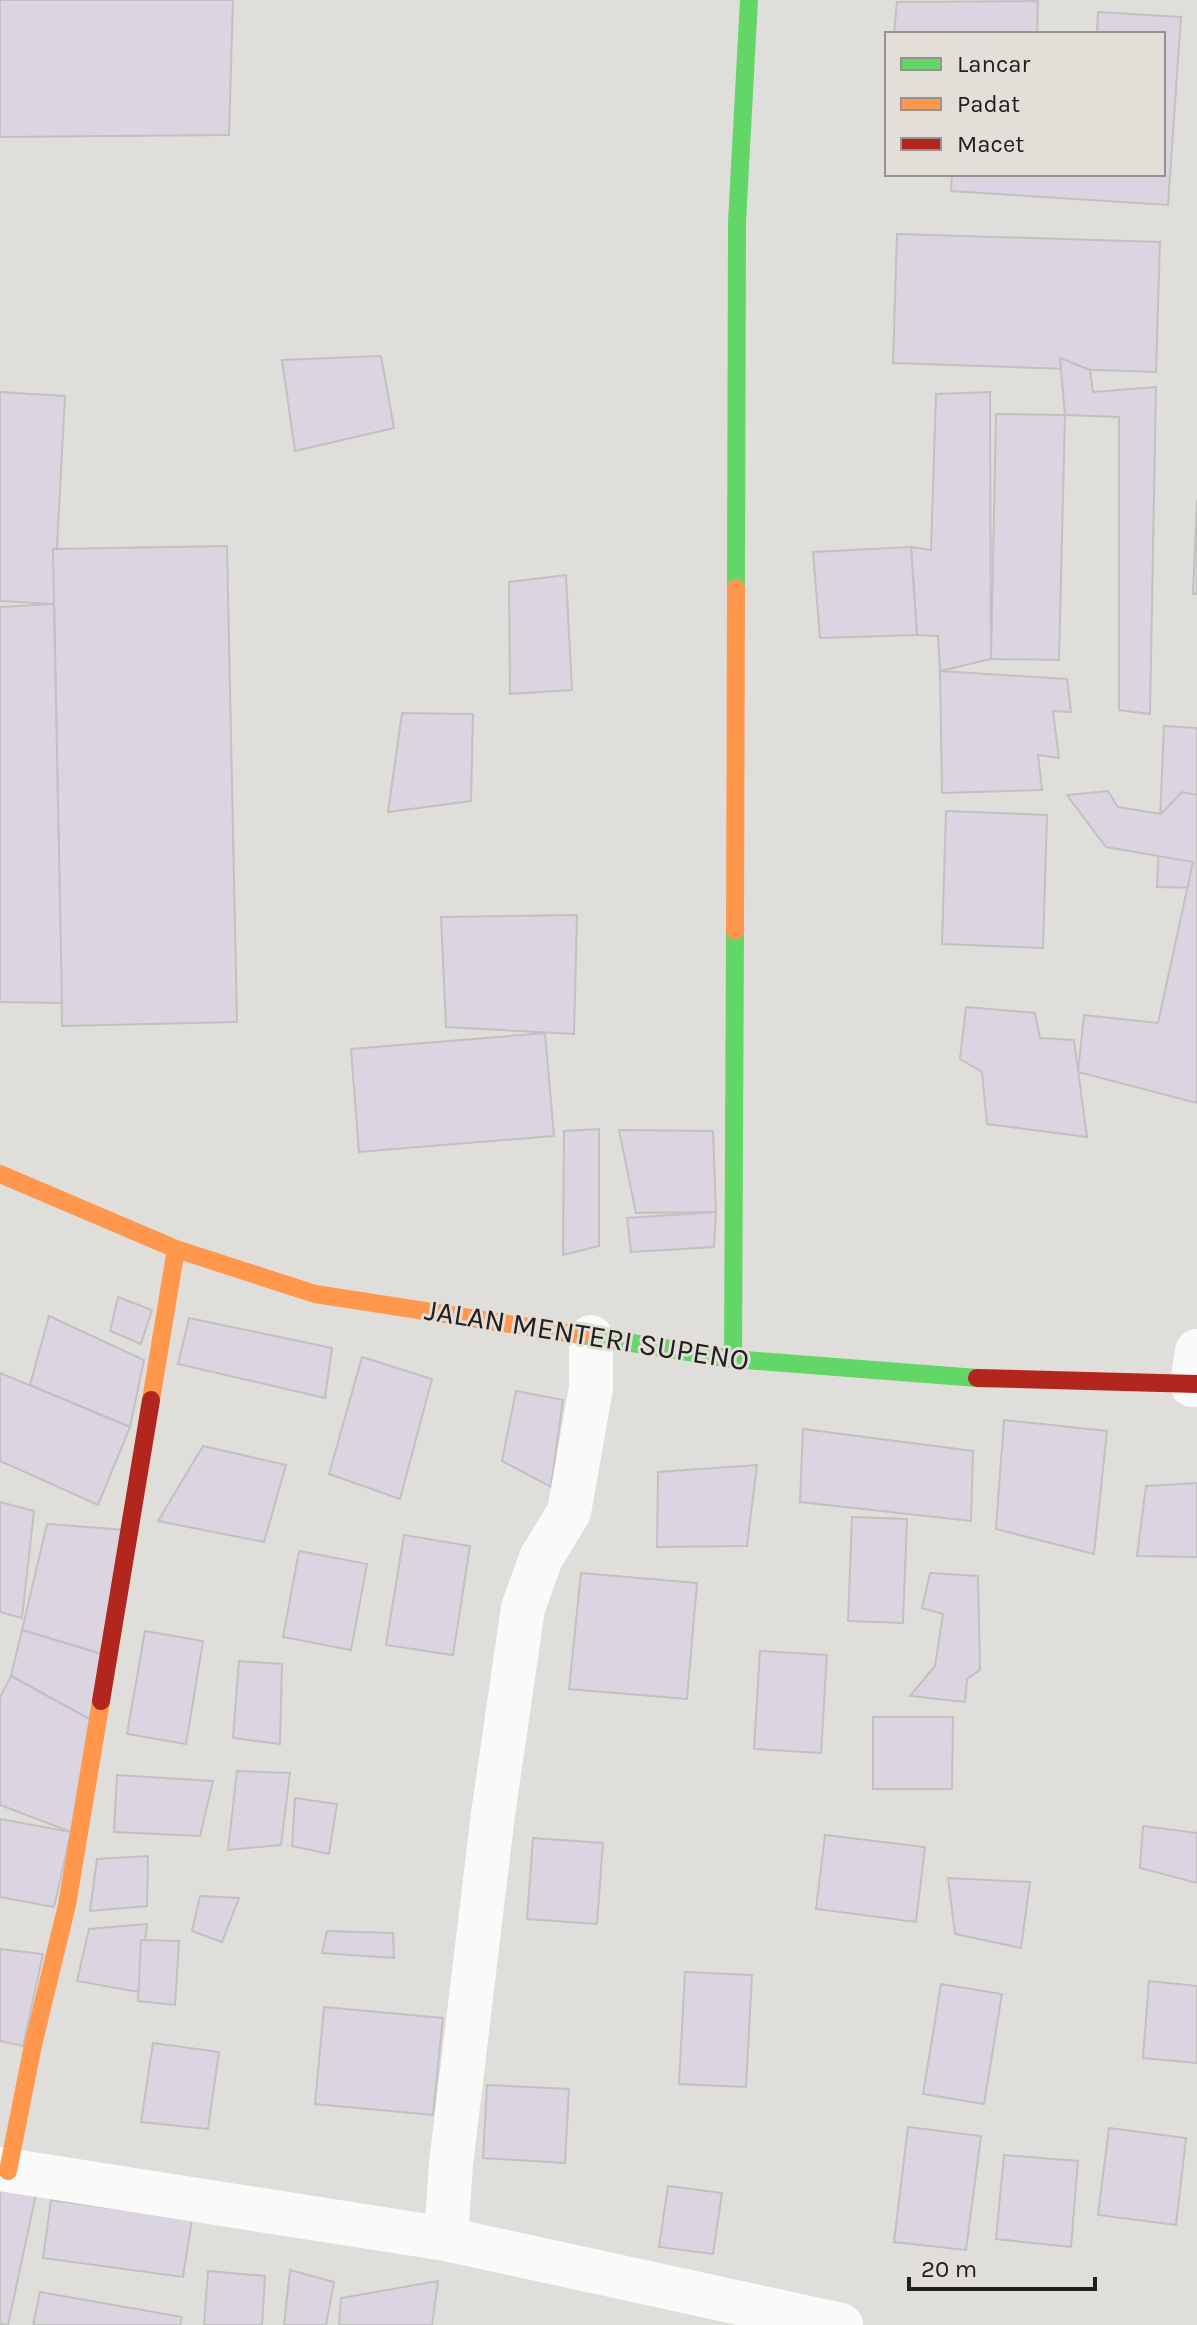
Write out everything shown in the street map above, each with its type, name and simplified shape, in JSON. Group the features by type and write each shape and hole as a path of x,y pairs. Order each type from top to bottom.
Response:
{"street":[{"path":"733,1359 737,222 749,0"},
{"name":"JALAN MENTERI SUPENO","path":"0,1174 176,1249 315,1294 733,1359 924,1376 1195,1373"},
{"path":"176,1249 67,1905 4,2170 446,2239 841,2325"},
{"path":"446,2239 451,2164 493,1814 521,1623 541,1558 569,1512 591,1388 591,1337"}],"building":[{"path":"0,0 233,0 229,135 0,137"},
{"path":"1038,1 1037,32 894,32 897,2"},
{"path":"1098,12 1181,17 1168,205 951,191 952,176 1165,176 1165,32 1097,32"},
{"path":"897,234 1160,242 1156,372 893,363"},
{"path":"381,356 394,428 295,451 282,360"},
{"path":"1060,358 1090,370 1093,392 1156,387 1150,714 1119,710 1119,417 1065,415"},
{"path":"0,392 65,396 54,604 0,601"},
{"path":"990,392 991,659 940,671 938,636 917,635 911,547 931,550 936,394"},
{"path":"996,414 1065,415 1059,660 991,659"},
{"path":"1197,500 1197,594 1193,594"},
{"path":"227,546 237,1022 62,1026 53,549"},
{"path":"911,547 917,635 820,638 813,552"},
{"path":"566,575 572,690 510,694 509,582"},
{"path":"54,604 62,1003 0,1002 0,607"},
{"path":"940,671 1067,679 1071,712 1053,711 1059,758 1038,755 1042,790 942,793"},
{"path":"402,713 473,714 471,801 388,812"},
{"path":"1164,726 1197,728 1197,888 1157,887"},
{"path":"1108,791 1118,807 1161,814 1182,792 1197,795 1197,1103 1078,1072 1084,1015 1158,1023 1193,862 1106,847 1067,795"},
{"path":"946,811 1047,815 1043,948 942,944"},
{"path":"577,915 574,1034 446,1027 441,917"},
{"path":"966,1007 1035,1013 1040,1038 1074,1040 1087,1137 987,1124 982,1072 960,1059"},
{"path":"545,1033 554,1136 359,1152 351,1049"},
{"path":"599,1129 599,1246 563,1255 564,1131"},
{"path":"619,1130 713,1131 716,1212 636,1213"},
{"path":"716,1212 714,1247 631,1252 627,1218"},
{"path":"118,1297 152,1310 141,1344 110,1331"},
{"path":"49,1316 144,1360 130,1427 30,1385"},
{"path":"189,1318 332,1348 325,1398 178,1364"},
{"path":"362,1357 432,1379 400,1499 329,1474"},
{"path":"0,1373 130,1427 98,1505 0,1461"},
{"path":"516,1391 563,1400 551,1487 502,1461"},
{"path":"1004,1420 1107,1431 1094,1554 996,1529"},
{"path":"803,1429 973,1451 971,1521 800,1502"},
{"path":"203,1446 286,1465 264,1542 158,1521"},
{"path":"757,1465 747,1546 657,1547 658,1472"},
{"path":"1197,1483 1197,1557 1137,1556 1146,1486"},
{"path":"0,1502 34,1511 22,1618 0,1612"},
{"path":"852,1517 907,1519 903,1623 848,1621"},
{"path":"47,1524 126,1530 105,1655 22,1630"},
{"path":"404,1535 470,1546 453,1655 386,1645"},
{"path":"299,1551 367,1564 351,1650 283,1637"},
{"path":"581,1573 697,1583 687,1699 569,1689"},
{"path":"930,1573 978,1576 980,1670 967,1679 965,1702 910,1696 935,1666 943,1614 922,1608"},
{"path":"22,1630 105,1655 93,1721 11,1676"},
{"path":"145,1631 203,1641 186,1744 127,1734"},
{"path":"760,1651 827,1655 821,1753 754,1749"},
{"path":"239,1661 282,1664 280,1744 233,1738"},
{"path":"11,1676 93,1721 71,1832 0,1805 0,1697"},
{"path":"873,1717 953,1717 952,1789 873,1789"},
{"path":"237,1771 290,1773 281,1845 228,1850"},
{"path":"117,1775 213,1781 200,1836 114,1832"},
{"path":"295,1798 337,1804 329,1854 292,1846"},
{"path":"0,1819 71,1832 54,1907 0,1897"},
{"path":"1143,1826 1197,1833 1197,1883 1140,1868"},
{"path":"825,1835 925,1847 916,1922 816,1909"},
{"path":"533,1838 603,1843 597,1924 527,1919"},
{"path":"148,1856 147,1906 90,1911 97,1859"},
{"path":"948,1878 1030,1882 1021,1948 955,1934"},
{"path":"200,1896 239,1898 222,1942 192,1931"},
{"path":"147,1924 139,1992 77,1981 89,1929"},
{"path":"327,1931 393,1933 394,1958 322,1953"},
{"path":"141,1940 179,1941 175,2005 138,2001"},
{"path":"0,1949 43,1954 23,2046 0,2041"},
{"path":"685,1972 752,1975 746,2087 679,2084"},
{"path":"1149,1981 1197,1986 1197,2063 1143,2058"},
{"path":"941,1984 1002,1994 984,2104 923,2094"},
{"path":"324,2007 443,2018 433,2115 315,2104"},
{"path":"153,2043 219,2052 208,2129 141,2122"},
{"path":"487,2085 569,2089 565,2163 483,2158"},
{"path":"908,2127 981,2136 966,2250 894,2242"},
{"path":"1109,2128 1186,2138 1176,2225 1098,2215"},
{"path":"1004,2155 1078,2161 1071,2247 996,2239"},
{"path":"0,2180 38,2185 8,2325 0,2324"},
{"path":"668,2186 722,2193 713,2254 659,2247"},
{"path":"51,2200 192,2219 183,2277 43,2258"},
{"path":"290,2270 334,2282 326,2325 284,2325"},
{"path":"208,2271 265,2276 262,2325 204,2325"},
{"path":"438,2281 432,2325 339,2325 341,2298"},
{"path":"40,2292 182,2317 180,2325 33,2325"}],"traffic: fast":[{"path":"736,588 737,222 749,0"},
{"path":"733,1359 735,931"},
{"path":"581,1335 733,1359 977,1378"}],"traffic: slow":[{"path":"735,931 736,588"},
{"path":"0,1174 176,1249 315,1294 581,1335"},
{"path":"151,1400 176,1249"},
{"path":"8,2171 33,2045 67,1905 101,1701"}],"traffic: jam":[{"path":"977,1378 1197,1384"},
{"path":"101,1701 151,1400"}]}
